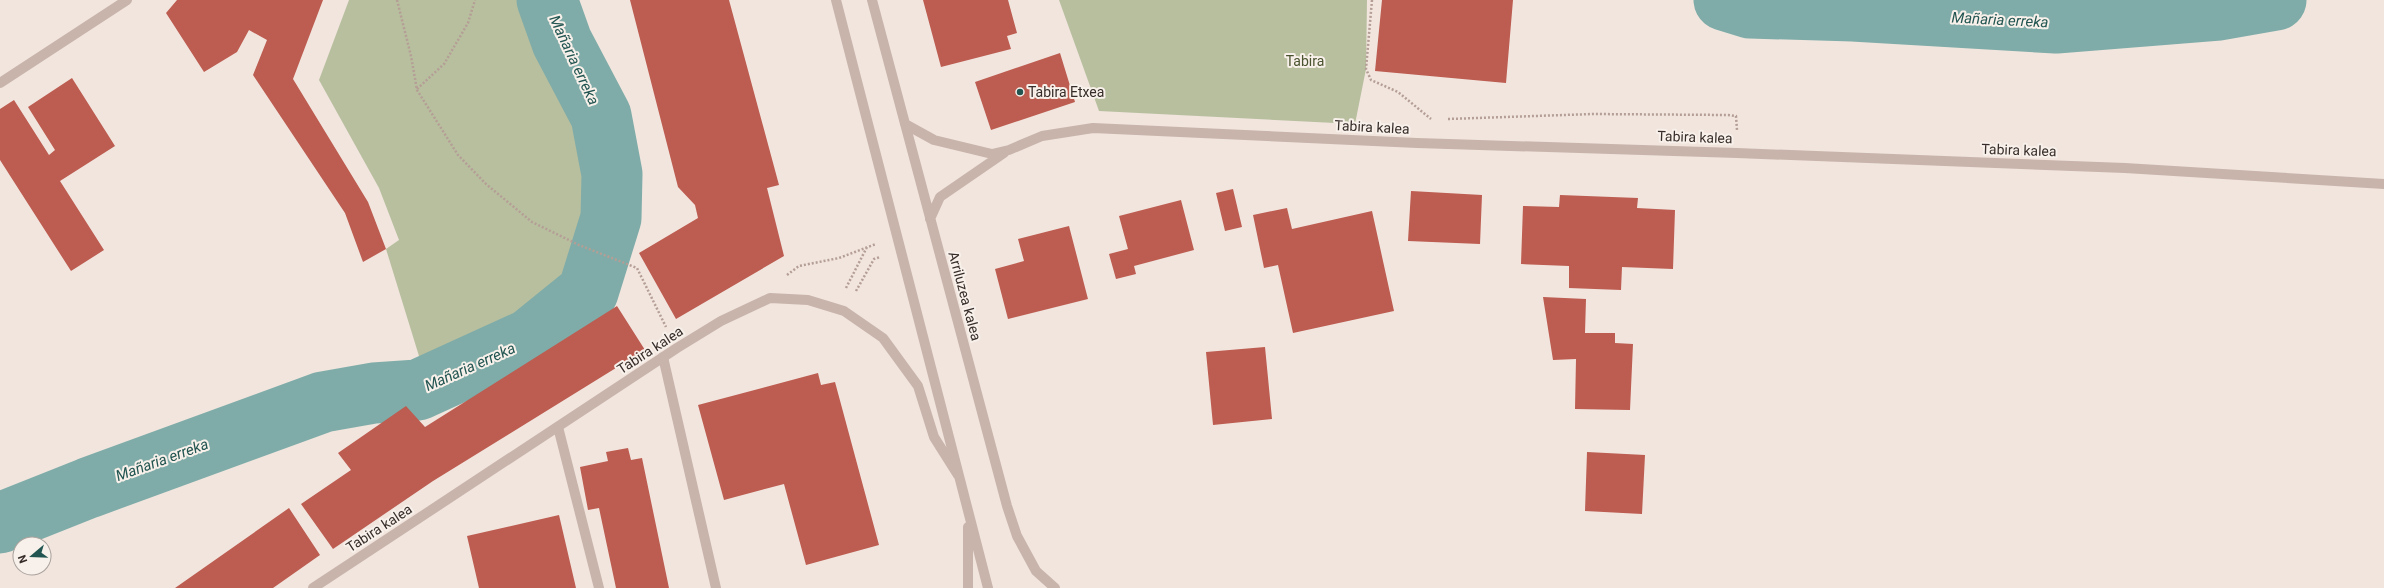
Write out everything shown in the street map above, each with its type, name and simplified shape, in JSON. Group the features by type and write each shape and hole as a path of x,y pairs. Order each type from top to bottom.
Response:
{"street":[{"path":"0,83 127,0"},
{"path":"836,0 988,588"},
{"name":"Arriluzea kalea","path":"872,0 930,219 1017,536 1036,571 1055,588"},
{"path":"905,124 934,140 974,150 992,154 1009,150"},
{"name":"Tabira kalea","path":"1009,150 1042,136 1093,128 1417,143 1737,153 2118,168 2384,184"},
{"path":"930,219 940,197 1009,150"},
{"name":"Tabira kalea","path":"313,588 677,348 721,321 770,298 808,300 836,308 844,311 883,338 918,386 934,437 958,475"},
{"path":"663,357 716,588"},
{"path":"558,427 599,588"},
{"path":"968,511 968,588"}],"path":[{"path":"397,0 411,56 417,90 458,155 486,184 532,222 579,245 637,268 677,348"},
{"path":"417,90 444,64 468,23 475,0"},
{"path":"1372,0 1366,69 1370,80 1398,92 1429,119 1437,119"},
{"path":"1445,119 1593,114 1728,115 1736,116 1737,153"},
{"path":"781,279 799,266 839,258 897,236"},
{"path":"836,308 867,247"}],"green space":[{"path":"349,0 529,0 552,65 570,96 579,126 590,154 594,172 593,189 587,217 578,247 566,275 549,299 529,319 506,335 480,347 451,354 419,356 386,249 399,240 379,188 319,80"},
{"name":"Tabira","path":"1059,0 1367,0 1366,69 1355,124 1099,111"}],"building":[{"path":"177,0 323,0 293,79 368,202 386,249 363,262 345,213 253,75 267,40 249,30 237,52 204,72 166,13"},
{"path":"630,0 729,0 779,185 767,188 784,256 676,319 639,253 698,218 695,205 678,187"},
{"path":"923,0 1008,0 1017,33 1007,36 1011,49 941,67"},
{"path":"1382,0 1513,0 1506,83 1375,71"},
{"path":"1060,53 1075,102 991,130 975,82"},
{"path":"72,78 115,146 60,181 104,250 71,271 0,160 0,109 14,100 49,155 55,150 28,107"},
{"path":"1233,189 1242,227 1225,231 1216,193"},
{"path":"1411,191 1482,195 1480,244 1408,241"},
{"path":"1560,195 1638,198 1637,208 1675,210 1673,269 1622,267 1621,290 1569,288 1569,266 1521,264 1523,206 1559,207"},
{"path":"1181,200 1194,250 1134,266 1136,274 1116,279 1109,254 1128,249 1119,216"},
{"path":"1287,208 1292,229 1372,211 1394,311 1293,333 1278,265 1264,268 1253,215"},
{"path":"1069,226 1088,299 1008,319 995,269 1024,261 1018,239"},
{"path":"1543,297 1586,299 1585,333 1615,333 1615,343 1633,344 1630,410 1575,409 1576,359 1553,360"},
{"path":"617,306 645,350 433,481 333,549 301,504 351,470 338,453 406,406 425,427"},
{"path":"1265,347 1272,419 1213,425 1206,352"},
{"path":"818,373 821,385 835,382 879,545 806,565 784,484 724,500 698,405"},
{"path":"628,448 631,460 642,458 669,588 616,588 599,508 588,510 580,467 608,461 606,452"},
{"path":"1587,452 1645,455 1642,514 1585,511"},
{"path":"289,508 320,555 273,588 175,588"},
{"path":"559,515 576,588 479,588 467,536"}],"waterway":[{"name":"Mañaria erreka","path":"0,523 88,488 323,402 374,393 418,390 530,339 588,292 611,218 612,174 601,116 562,42 547,0"},
{"name":"Mañaria erreka","path":"1724,0 1750,8 1853,11 2056,23 2219,10 2276,0"}],"place":[{"name":"Tabira Etxea","path":"1020,92"}]}
